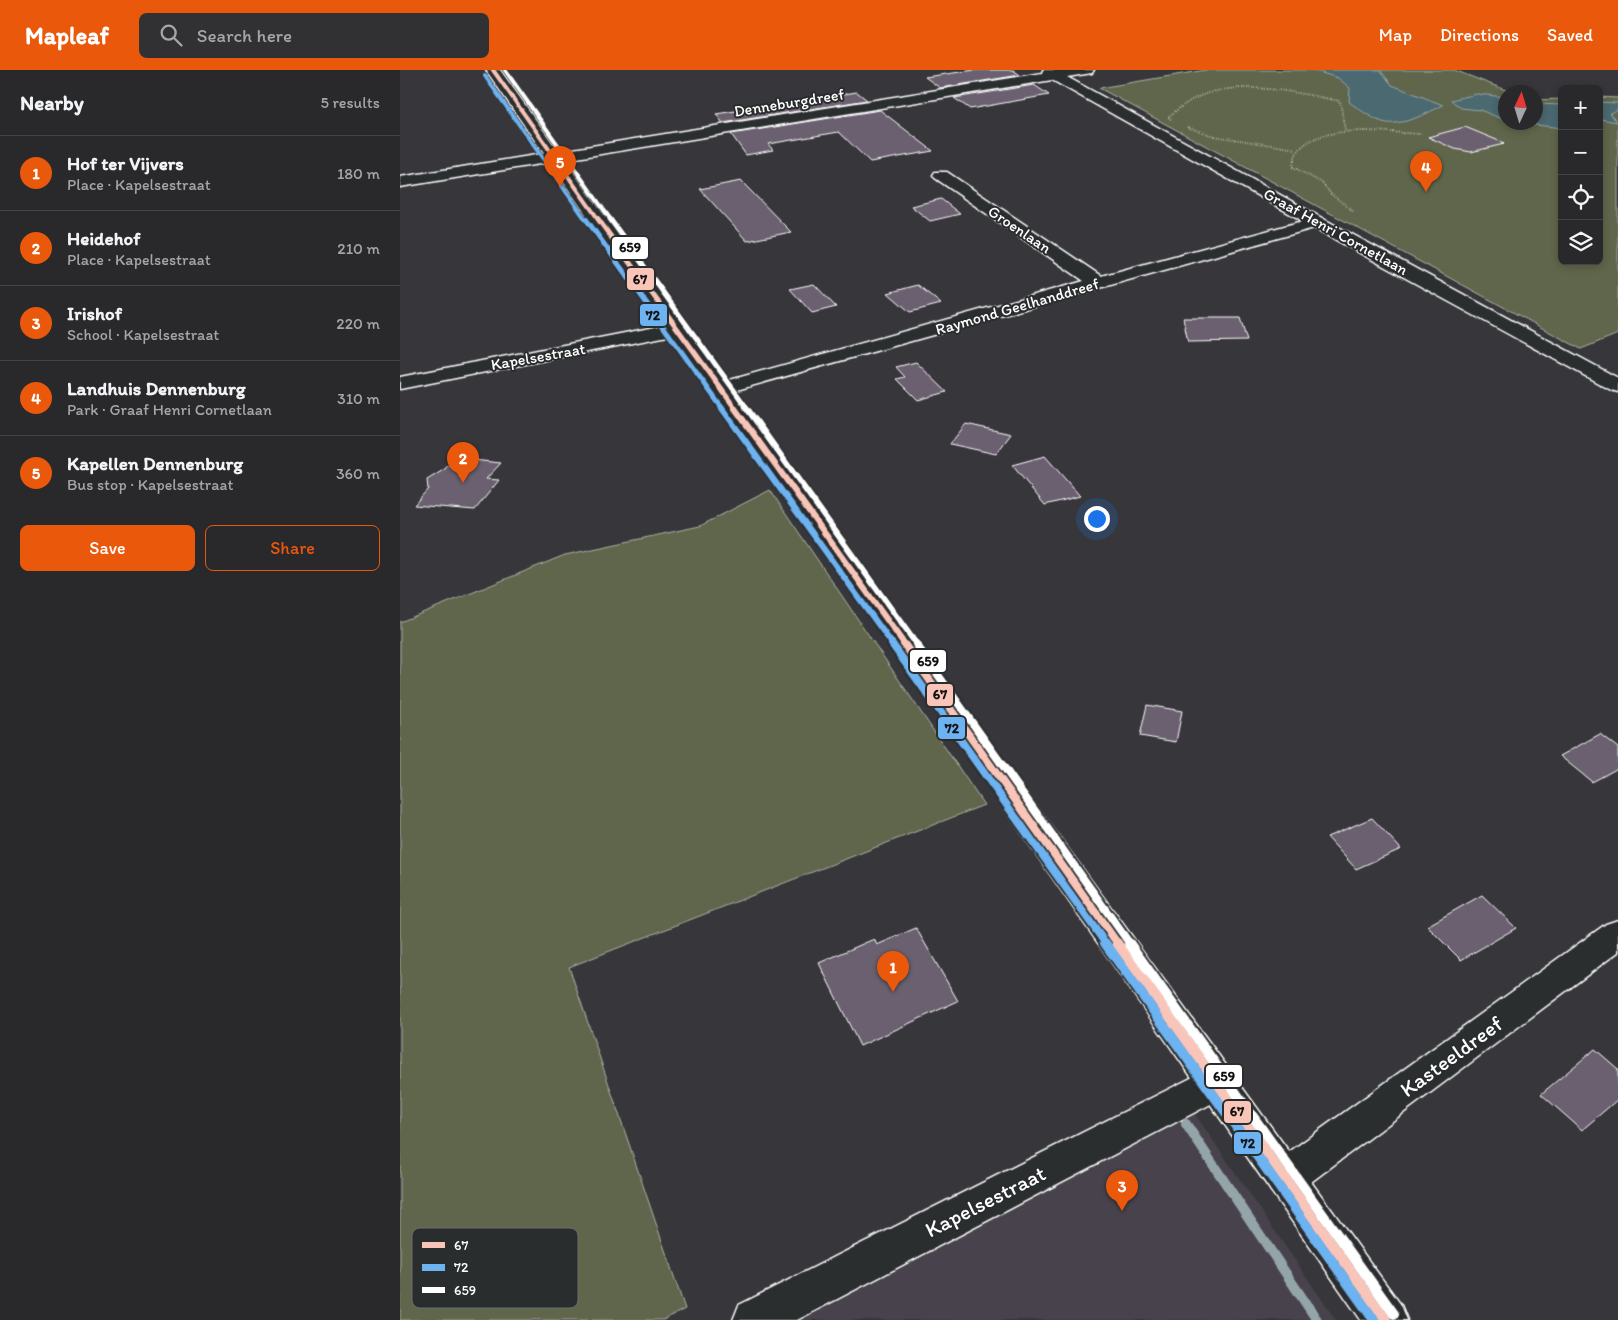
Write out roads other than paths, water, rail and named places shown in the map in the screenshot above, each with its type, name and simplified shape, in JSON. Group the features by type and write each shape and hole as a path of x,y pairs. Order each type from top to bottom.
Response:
{"street":[{"path":"493,70 676,329 769,455 1386,1320"},
{"name":"Denneburgdreef","path":"400,182 556,158 1049,73 1087,70"},
{"name":"Graaf Henri Cornetlaan","path":"1049,73 1316,222 1618,386"},
{"name":"Groenlaan","path":"941,174 1099,283"},
{"name":"Raymond Geelhanddreef","path":"719,389 1316,222"},
{"name":"Kapelsestraat","path":"400,383 676,329"},
{"name":"Kasteeldreef","path":"1284,1178 1618,934"},
{"name":"Kapelsestraat","path":"754,1320 1217,1082"}],"water":[{"path":"1312,70 1380,70 1392,85 1443,105 1409,120 1394,123 1383,122 1349,102 1350,88 1338,78"},
{"path":"1477,94 1498,96 1498,117 1480,110 1461,108 1451,100"},
{"path":"1603,102 1618,103 1618,109 1610,113 1617,122 1603,120"},
{"path":"1543,104 1558,105 1558,128 1543,126"}],"waterway":[{"path":"1186,1124 1317,1320"}],"place":[{"name":"Kapellen Dennenburg","path":"560,187"},
{"name":"Landhuis Dennenburg","path":"1426,192"},
{"name":"Heidehof","path":"463,483"},
{"name":"Hof ter Vijvers","path":"893,992"},
{"name":"Irishof","path":"1122,1211"}]}
